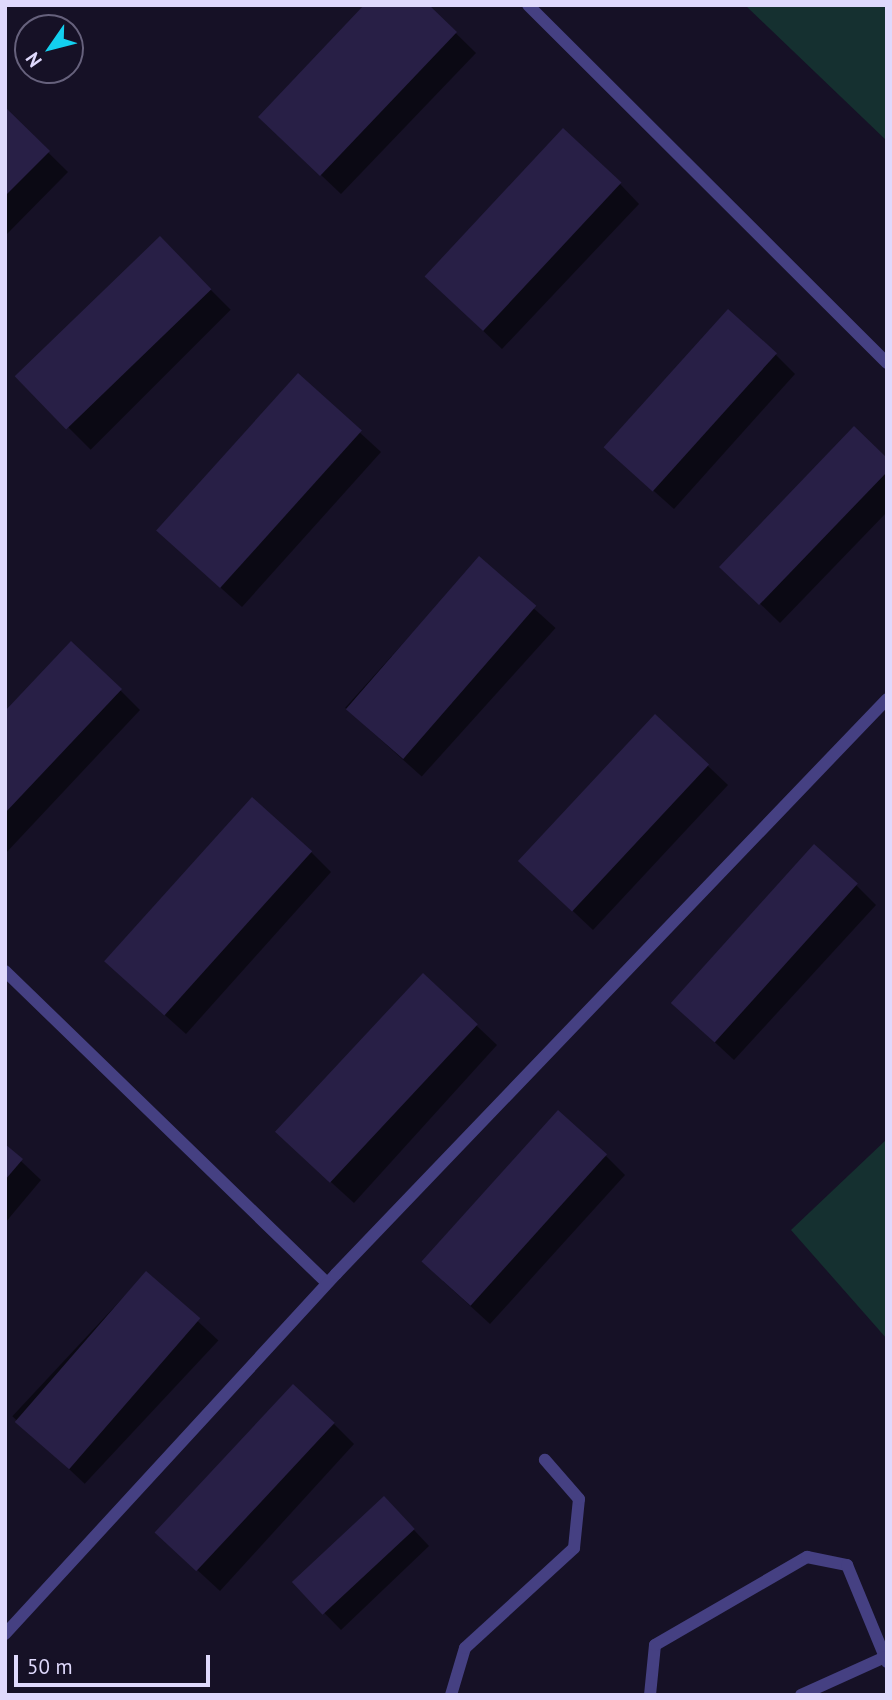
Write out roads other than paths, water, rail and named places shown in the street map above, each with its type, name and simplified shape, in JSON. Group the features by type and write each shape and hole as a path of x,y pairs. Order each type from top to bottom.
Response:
{"lane":[{"path":"528,5 887,363"},
{"path":"5,1634 327,1283 887,699"},
{"path":"5,971 327,1283"},
{"path":"452,1695 465,1648 574,1548 579,1499 545,1460"},
{"path":"650,1695 655,1645 807,1557 847,1565 886,1660 801,1695"}]}
